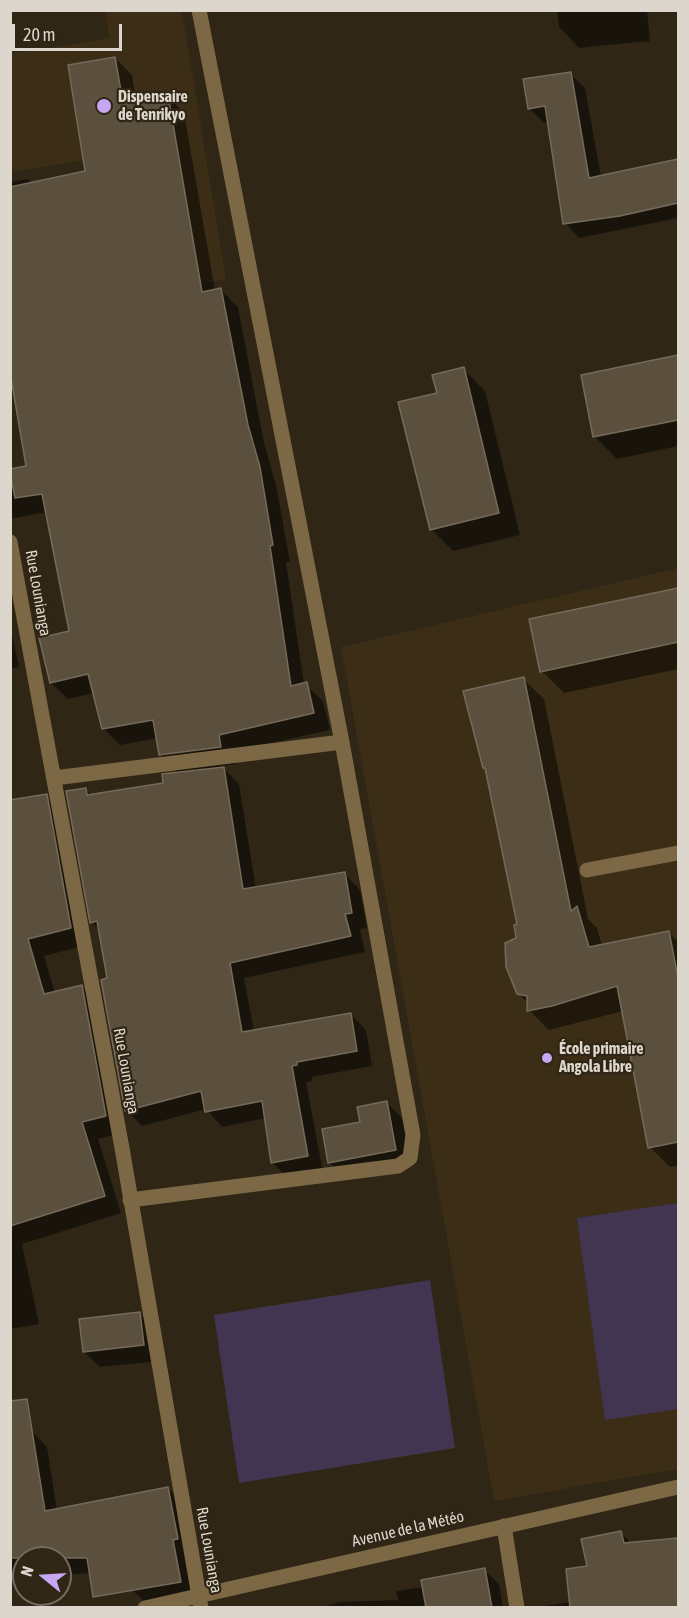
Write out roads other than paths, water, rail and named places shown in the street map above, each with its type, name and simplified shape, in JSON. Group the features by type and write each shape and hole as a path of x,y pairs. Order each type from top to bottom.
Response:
{"street":[{"path":"130,1200 398,1166 410,1158 413,1135 342,742 199,10"},
{"name":"Rue Lounianga","path":"10,542 130,1200 200,1601"},
{"path":"54,778 342,742"},
{"path":"587,870 678,853"},
{"name":"Avenue de la Météo","path":"145,1608 200,1601 504,1526 678,1487"},
{"path":"504,1526 518,1608"}],"place":[{"name":"Dispensaire de Tenrikyo","path":"104,106"},
{"name":"École primaire Angola Libre","path":"547,1058"}]}
